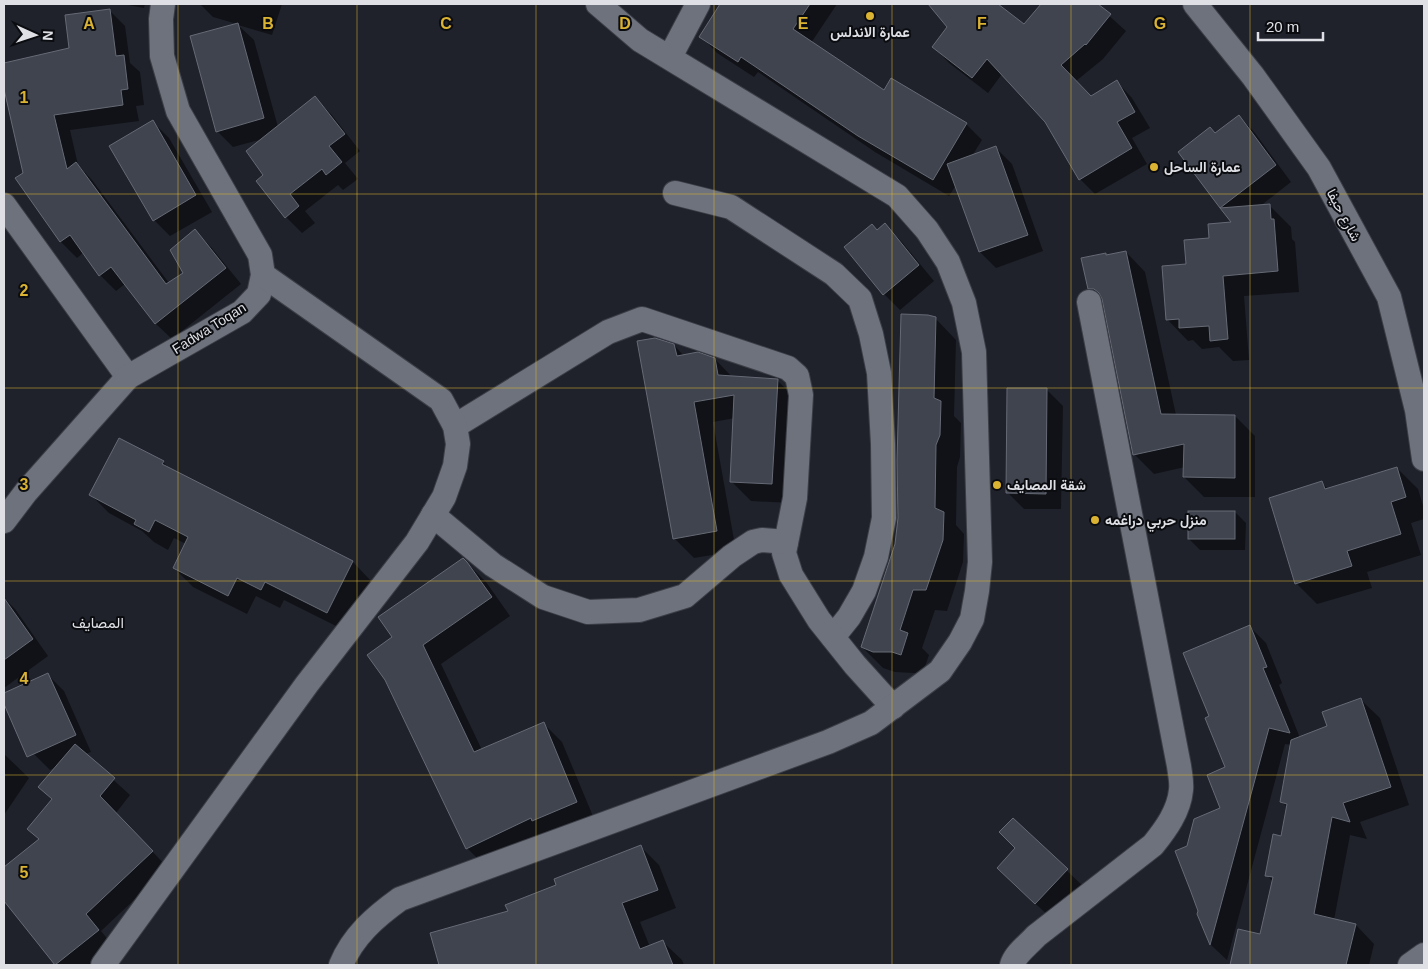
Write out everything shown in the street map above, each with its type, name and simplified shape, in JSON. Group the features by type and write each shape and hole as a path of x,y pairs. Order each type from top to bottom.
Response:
{"street":[{"path":"103,965 307,684 417,542 444,497 455,466 458,444 456,426 441,400 263,275 260,255 178,111 162,56 161,19 163,4"},
{"path":"340,965 355,939 376,917 400,899 828,742 871,724 940,671 960,642 972,619 980,562 974,352 964,303 948,262 927,230 897,196 640,40 598,4"},
{"path":"670,57 698,4"},
{"name":"شارع حيفا","path":"1195,4 1253,76 1319,168 1389,297 1417,410 1424,458"},
{"path":"675,192 731,207 834,274 860,299 872,334 879,373 883,444 884,518 876,558 864,591 849,617 833,637"},
{"path":"4,205 12,228 128,377"},
{"name":"Fadwa Toqan","path":"4,521 26,492 128,377 242,312 259,294 263,275"},
{"path":"1012,965 1021,950 1036,936 1153,845 1167,828 1176,810 1181,790 1179,766 1089,302"},
{"path":"456,426 608,332 642,319 788,368 797,376 801,395 795,498 784,553 791,575 819,620 855,665 893,707"},
{"path":"433,515 493,565 543,597 588,612 638,610 686,596 732,556 753,542 762,540 786,542"},
{"path":"1410,965 1424,955"}],"building":[{"path":"720,4 810,4 793,29 884,90 891,78 967,123 933,180 858,136 741,57 738,62 699,37"},
{"path":"928,4 998,4 1024,24 1041,4 1098,4 1111,14 1086,45 1061,65 1091,96 1117,80 1135,112 1117,122 1132,148 1079,180 1045,122 987,59 972,78 932,47 947,27"},
{"path":"110,9 116,56 124,55 128,89 121,90 123,105 54,115 67,169 76,162 166,284 183,273 170,250 195,229 226,268 155,324 111,267 99,276 70,235 60,242 15,178 23,173 4,89 4,63 69,48 65,15"},
{"path":"238,23 264,118 216,132 190,36"},
{"path":"315,96 345,134 329,146 342,162 326,175 322,169 290,194 299,206 285,218 256,181 263,175 246,151"},
{"path":"1239,115 1276,165 1220,208 1178,152 1210,127 1215,133"},
{"path":"153,120 196,195 153,221 109,146"},
{"path":"996,146 1028,235 979,252 947,164"},
{"path":"1270,204 1271,219 1274,219 1278,271 1223,276 1228,339 1210,341 1209,326 1179,328 1179,319 1166,320 1162,266 1186,264 1184,240 1209,238 1208,224 1231,222 1220,208"},
{"path":"885,223 919,265 883,295 844,247 872,224 877,230"},
{"path":"1126,251 1161,414 1235,415 1235,478 1183,477 1184,444 1133,455 1102,299 1094,289 1088,289 1081,258"},
{"path":"901,314 936,317 934,398 941,401 940,435 936,445 935,508 944,512 943,540 926,590 913,590 900,630 908,633 901,655 892,652 873,652 861,647 895,544 898,518 897,461"},
{"path":"655,338 674,344 677,356 698,352 715,358 718,375 778,379 772,484 730,482 734,395 694,402 717,531 673,539 637,341"},
{"path":"1007,388 1047,388 1046,494 1006,493"},
{"path":"119,438 164,461 162,464 353,561 327,613 265,582 261,590 237,578 228,596 173,568 188,537 155,520 149,532 134,524 136,520 89,495"},
{"path":"1397,467 1406,497 1391,502 1401,534 1347,551 1352,566 1295,584 1269,498 1322,481 1325,489"},
{"path":"1188,511 1235,511 1235,539 1188,539"},
{"path":"463,558 492,597 423,645 474,752 544,722 577,802 532,821 531,818 466,849 385,680 367,655 392,637 378,617"},
{"path":"4,598 33,639 4,660"},
{"path":"1250,625 1267,667 1263,668 1290,733 1269,728 1210,945 1175,851 1187,846 1194,819 1220,808 1207,775 1225,767 1205,718 1209,716 1183,653"},
{"path":"48,673 76,735 27,757 4,704 4,693"},
{"path":"1361,698 1391,787 1343,803 1350,822 1332,817 1314,914 1356,924 1346,965 1230,965 1238,929 1260,934 1273,877 1265,876 1273,834 1281,836 1287,804 1280,802 1291,740 1327,726 1322,712"},
{"path":"75,744 115,778 100,796 153,851 86,914 99,930 55,965 4,901 4,867 39,839 27,829 52,799 38,787"},
{"path":"1013,818 1068,869 1035,904 997,868 1015,848 999,832"},
{"path":"641,845 658,890 622,903 640,949 663,940 673,965 439,965 430,933 508,911 505,905 556,885 554,879"}],"place":[{"name":"عمارة الاندلس","path":"870,16"},
{"name":"عمارة الساحل","path":"1154,167"},
{"name":"شقة المصايف","path":"997,485"},
{"name":"منزل حربي دراغمه","path":"1095,520"}],"district":[{"name":"المصايف","path":"98,622"}]}
